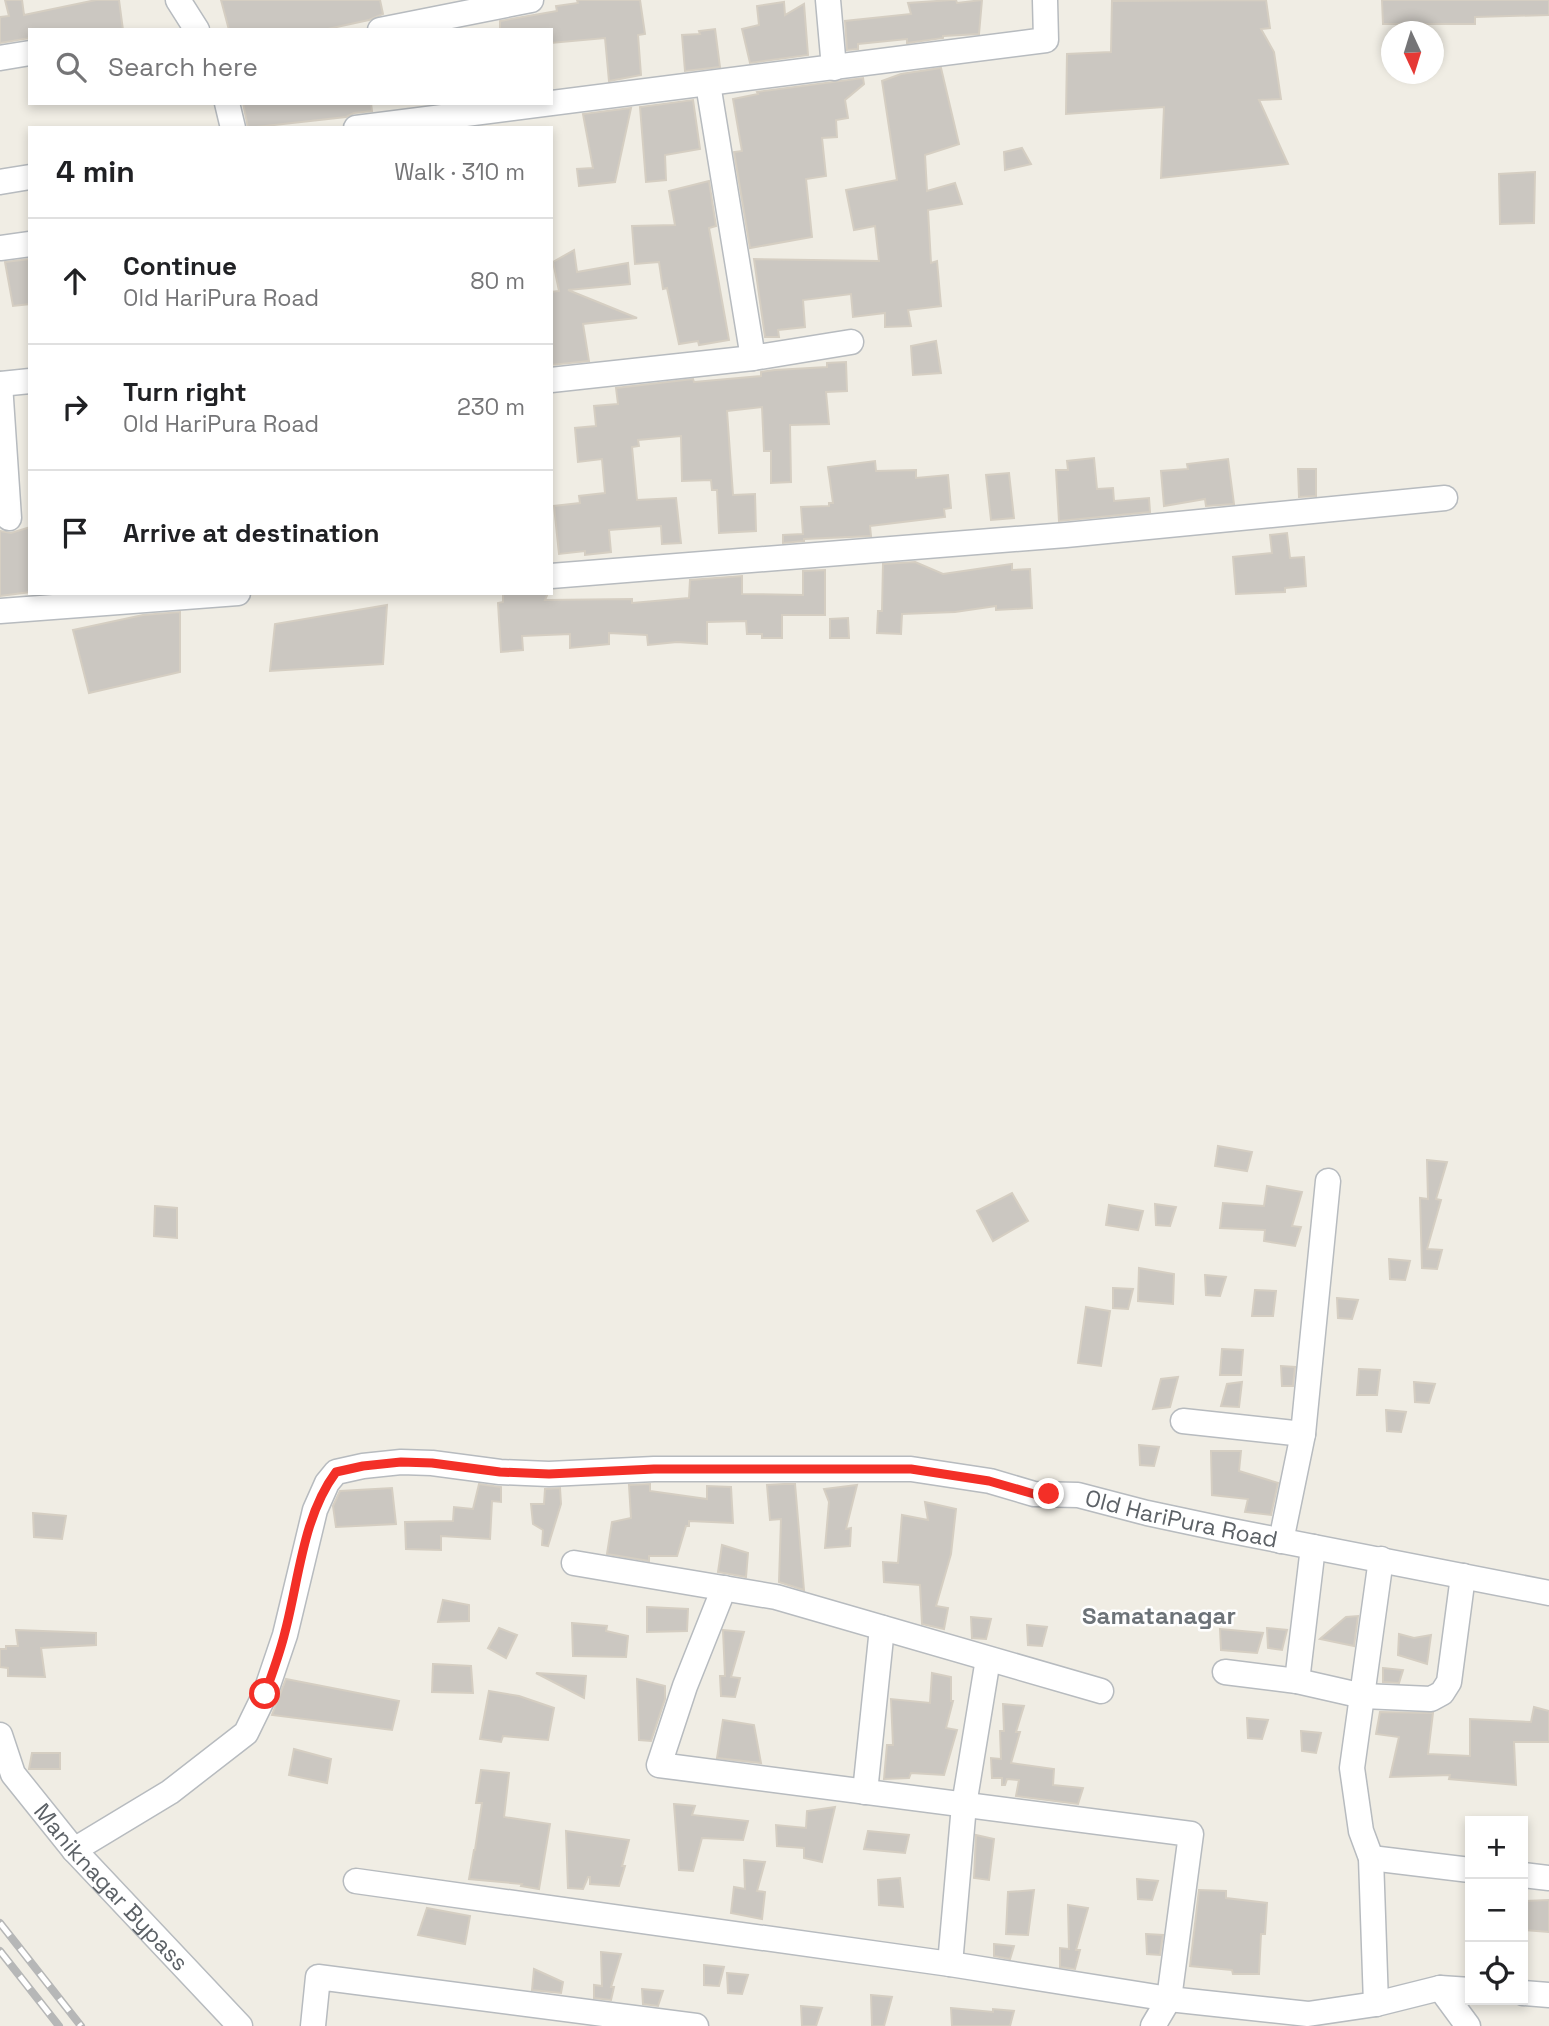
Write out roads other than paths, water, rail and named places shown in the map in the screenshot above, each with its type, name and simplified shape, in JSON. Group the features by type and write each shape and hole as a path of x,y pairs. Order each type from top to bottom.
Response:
{"street":[{"path":"177,0 192,28"},
{"path":"390,28 531,0"},
{"path":"828,0 834,68"},
{"path":"553,103 1046,40 1045,0"},
{"path":"0,58 28,53"},
{"path":"708,84 753,358"},
{"path":"227,105 233,126"},
{"path":"372,126 540,105"},
{"path":"0,182 28,177"},
{"path":"0,248 28,244"},
{"path":"553,380 753,358 851,342"},
{"path":"9,518 0,384 28,381"},
{"path":"553,576 1066,535 1445,498"},
{"path":"0,611 212,595"},
{"path":"1281,1541 1303,1434 1328,1181"},
{"path":"1183,1421 1303,1434"},
{"name":"Old HariPura Road","path":"74,1850 170,1792 246,1733 265,1694 285,1635 315,1510 327,1483 336,1472 363,1466 401,1462 432,1463 500,1472 549,1474 654,1469 911,1469 989,1481 1034,1494 1078,1495 1147,1513 1281,1541 1549,1593"},
{"path":"1297,1681 1313,1547"},
{"path":"1376,2004 1370,1858 1361,1831 1352,1768 1381,1559"},
{"path":"574,1563 776,1597 1101,1691"},
{"path":"1225,1672 1297,1681 1363,1696 1431,1699 1443,1693 1449,1682 1463,1576"},
{"path":"724,1588 685,1686 659,1765 1191,1834 1169,1999 1153,2026"},
{"path":"865,1792 882,1628"},
{"path":"950,1964 964,1805 988,1659"},
{"name":"Maniknagar Bypass","path":"0,1735 13,1774 74,1850 240,2026"},
{"path":"1370,1858 1465,1869"},
{"path":"1528,1876 1549,1878"},
{"path":"356,1881 950,1964 1169,1999 1308,2014 1376,2004 1440,1988 1465,1990"},
{"path":"313,2026 317,1977 696,2026"},
{"path":"1440,1988 1468,2026"},
{"path":"1528,1993 1549,1995"}],"railway":[{"path":"0,1923 81,2026"},
{"path":"0,1951 59,2026"}],"district":[{"name":"Samatanagar","path":"1159,1615"}]}
